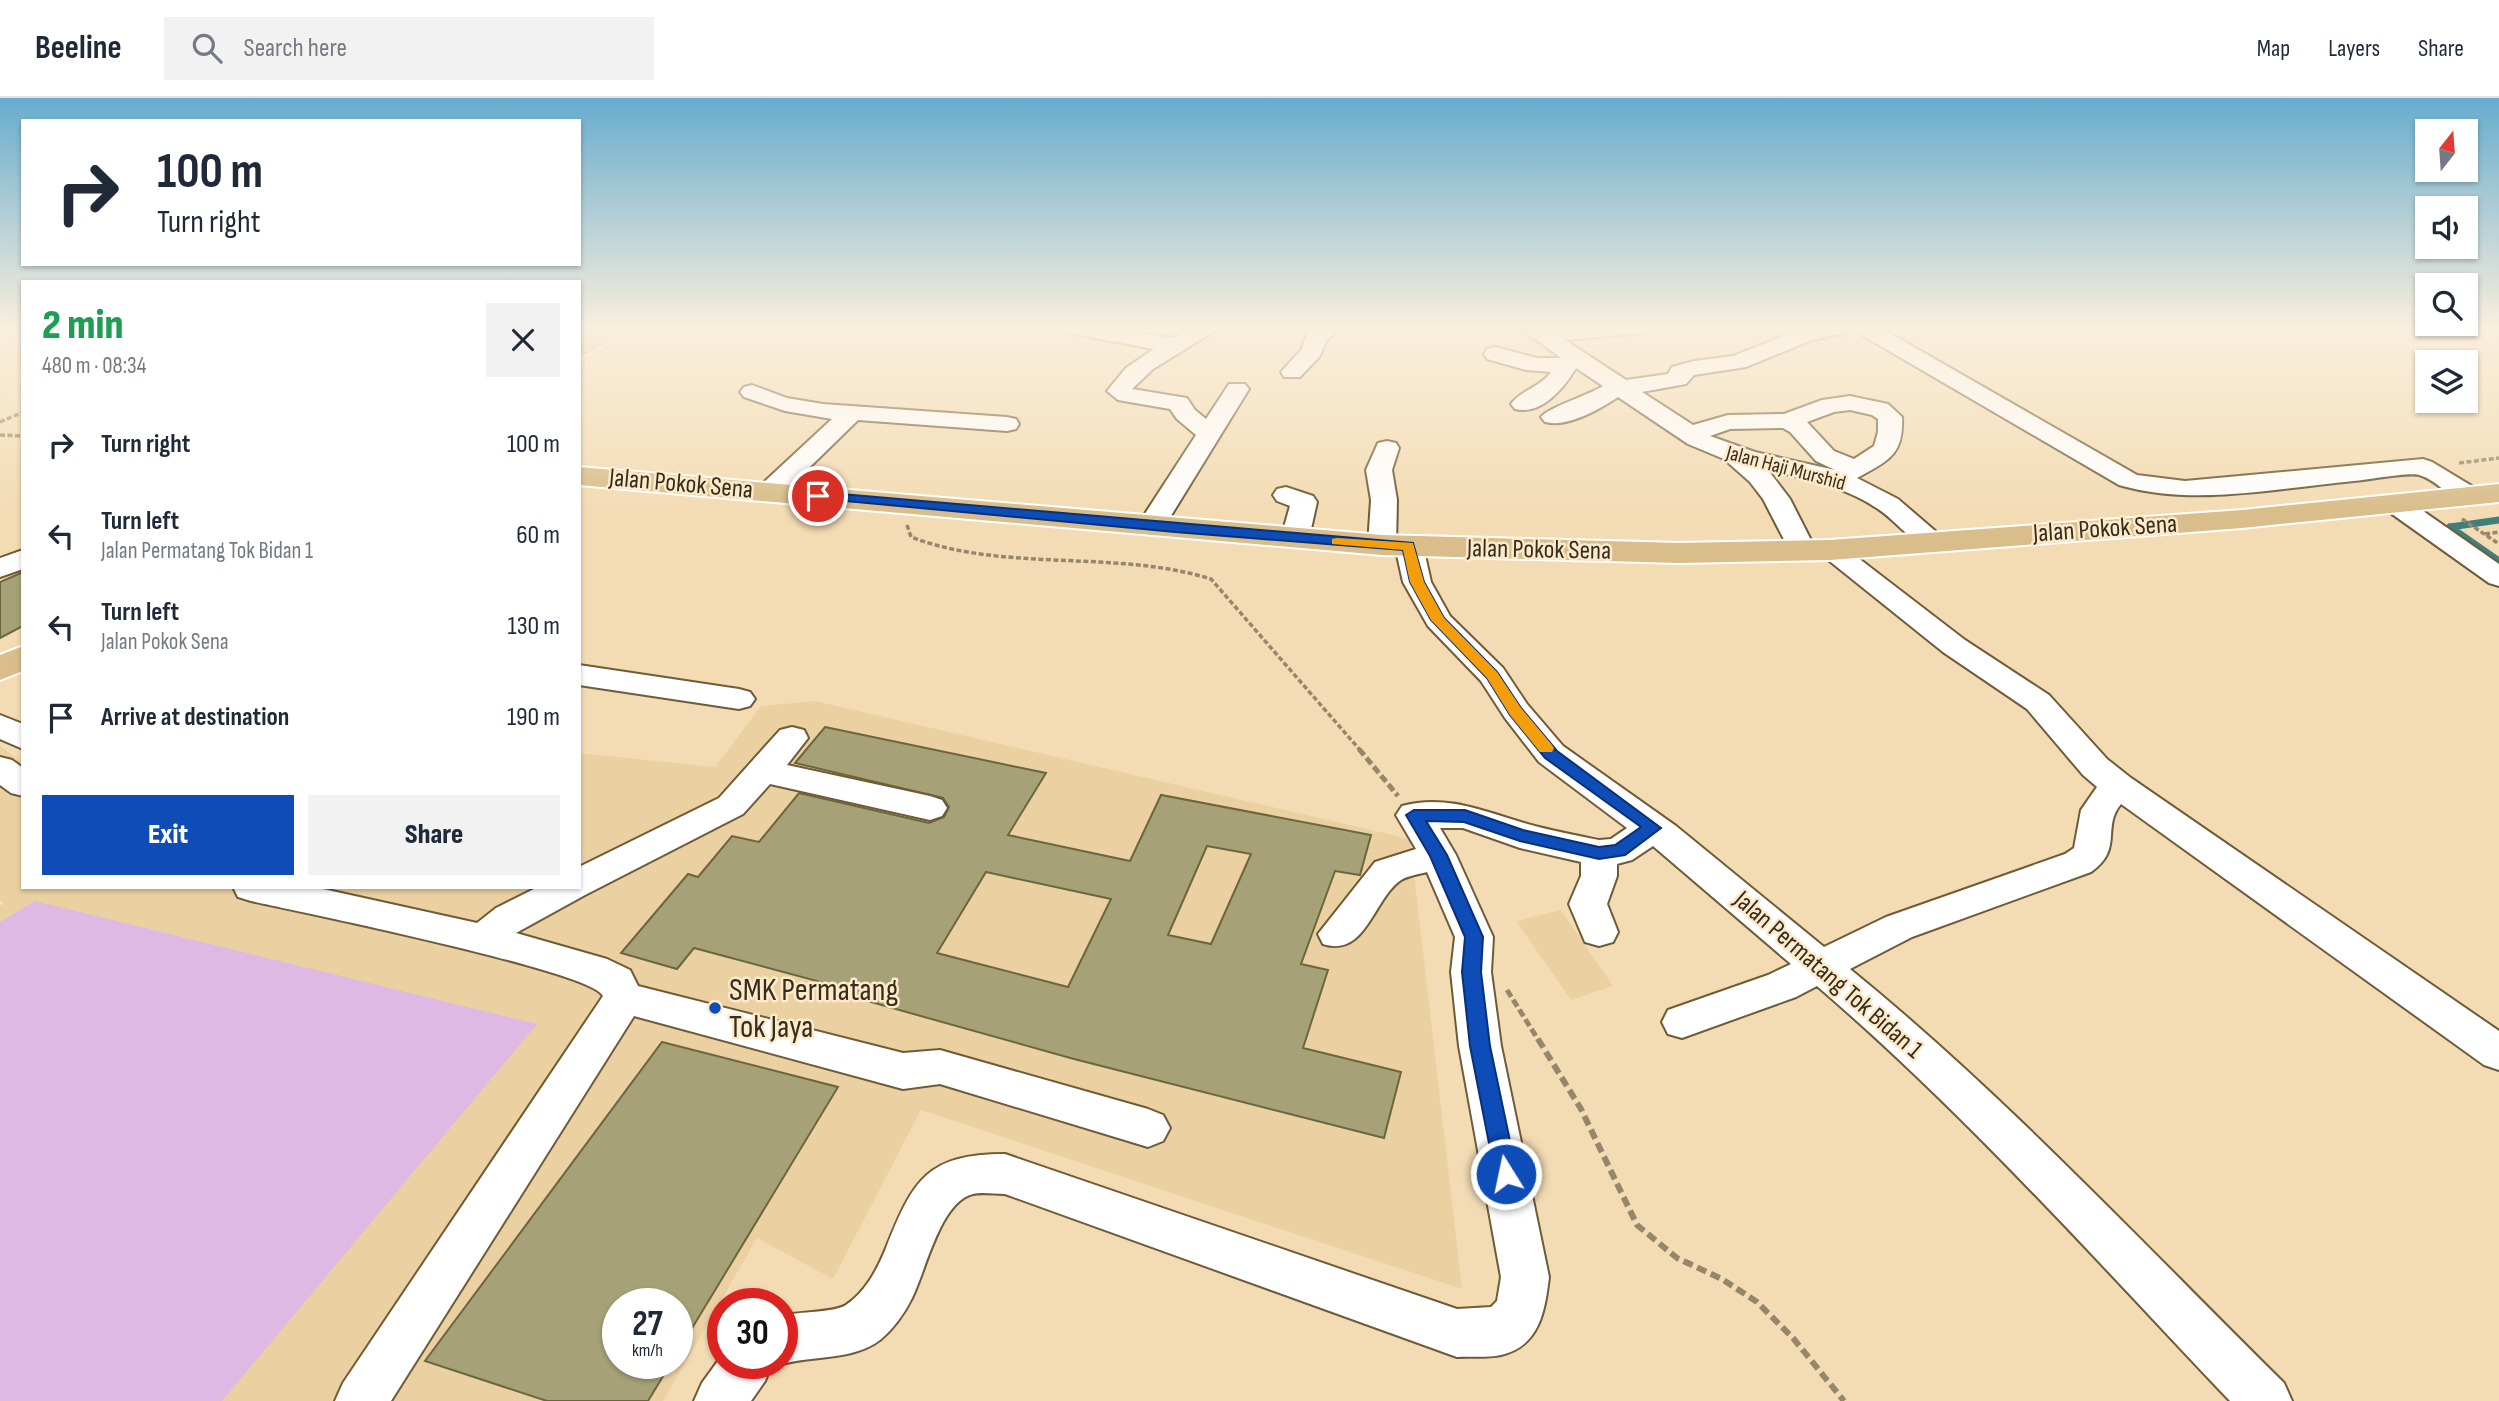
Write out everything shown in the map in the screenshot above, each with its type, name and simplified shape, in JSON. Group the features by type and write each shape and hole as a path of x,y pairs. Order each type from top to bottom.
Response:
{"main road":[{"name":"Jalan Pokok Sena","path":"581,476 1395,546 1679,553 1817,550 2242,519 2475,492"},
{"path":"0,669 21,658"}],"street":[{"path":"1120,388 1119,391 1126,395 1179,403 1185,414 1208,433"},
{"path":"1523,404 1550,388"},
{"path":"1553,418 1583,407 1619,388"},
{"name":"Jalan Haji Murshid","path":"1621,388 1689,434 1720,451 1845,473 1891,504 1934,542"},
{"path":"1968,388 2128,480 2149,486 2185,489 2424,467 2475,492"},
{"path":"1152,526 1237,389"},
{"path":"752,392 769,400 849,416 867,413 1007,424"},
{"path":"1689,434 1728,422 1787,421 1830,405 1850,403 1880,409 1890,417 1890,443 1881,454 1845,473 1825,456 1799,427 1787,421"},
{"path":"770,491 849,416"},
{"name":"Jalan Permatang Tok Bidan 1","path":"1387,448 1378,470 1395,546 1438,620 1492,675 1516,711 1551,754 1653,828 1889,1024 1988,1119 2266,1401"},
{"path":"1720,451 1747,465 1766,482 1817,550 2038,702 2095,767 2119,786 2499,1053"},
{"path":"1286,495 1304,502 1295,538"},
{"path":"2394,503 2499,577"},
{"path":"0,569 21,559"},
{"path":"581,675 739,699"},
{"path":"0,725 21,737"},
{"path":"581,882 731,806 792,738"},
{"path":"0,768 21,784"},
{"path":"764,771 930,808"},
{"path":"1682,1022 1782,986 1899,927 2078,863 2091,854 2093,816 2102,801 2119,786"},
{"path":"1414,815 1465,816 1520,835 1599,853 1619,850 1653,828"},
{"path":"798,1334 837,1334 861,1324 879,1307 895,1280 925,1206 942,1188 963,1175 986,1171 1005,1174 1457,1333 1501,1331 1520,1313 1525,1277 1480,1046 1471,972 1474,937 1438,855 1414,815"},
{"path":"1599,853 1599,876 1588,904 1599,932"},
{"path":"1337,934 1388,872 1438,855"},
{"path":"260,889 483,939 593,970 615,981 624,998 902,1071 940,1067 1148,1128"},
{"path":"483,939 509,918 567,889"},
{"path":"361,1401 624,998"},
{"path":"720,1401 736,1379"}],"path":[{"path":"0,422 21,413"},
{"path":"0,435 21,435"},
{"path":"915,505 907,524 911,537 935,546 1175,568 1211,579 1313,693 1414,815"},
{"path":"2474,527 2499,544"},
{"path":"2484,534 2499,532"},
{"path":"1502,982 1581,1109 1637,1225 1677,1258 1721,1279 1757,1302 1793,1338 1844,1401"}],"shaded area":[{"name":"SMK Permatang Tok Jaya","path":"815,701 1410,839 1462,1289 921,1110 833,1279 757,1238 728,1288 707,1288 707,1325 693,1349 693,1288 602,1288 602,1379 676,1379 663,1401 0,1401 0,906 4,903 0,900 0,746 21,762 21,889 581,889 581,753 715,767 761,706"},
{"path":"35,901 537,1024 222,1401 0,1401 0,922"},
{"path":"1561,910 1613,986 1571,1000 1516,921"}],"building":[{"path":"21,573 21,627 0,638 0,582"},
{"path":"825,727 1046,773 1008,835 1130,861 1161,795 1371,835 1360,875 1335,871 1301,964 1328,970 1303,1048 1401,1072 1384,1138 1074,1059 828,990 832,985 694,948 677,969 621,953 688,874 698,877 732,836 759,842 799,793 929,823 944,817 949,807 943,798 795,763","holes":["1207,846 1251,854 1211,944 1168,935","986,872 1111,899 1068,987 937,953"]},
{"path":"662,1042 838,1087 716,1288 707,1288 707,1303 693,1327 693,1288 602,1288 602,1379 661,1379 648,1401 547,1401 425,1361"}],"waterway":[{"path":"2499,520 2450,527 2499,561"}],"slow traffic":[{"path":"1337,541 1409,546 1417,582 1438,620 1492,675 1516,711 1546,748"}],"place":[{"name":"SMK Permatang Tok Jaya","path":"715,1008"}],"route":[{"path":"818,496 1409,546 1417,582 1438,620 1492,675 1516,711 1551,754 1653,828 1632,844 1619,850 1599,853 1520,835 1465,816 1414,815 1438,855 1474,937 1471,972 1480,1046 1506,1174"}]}
